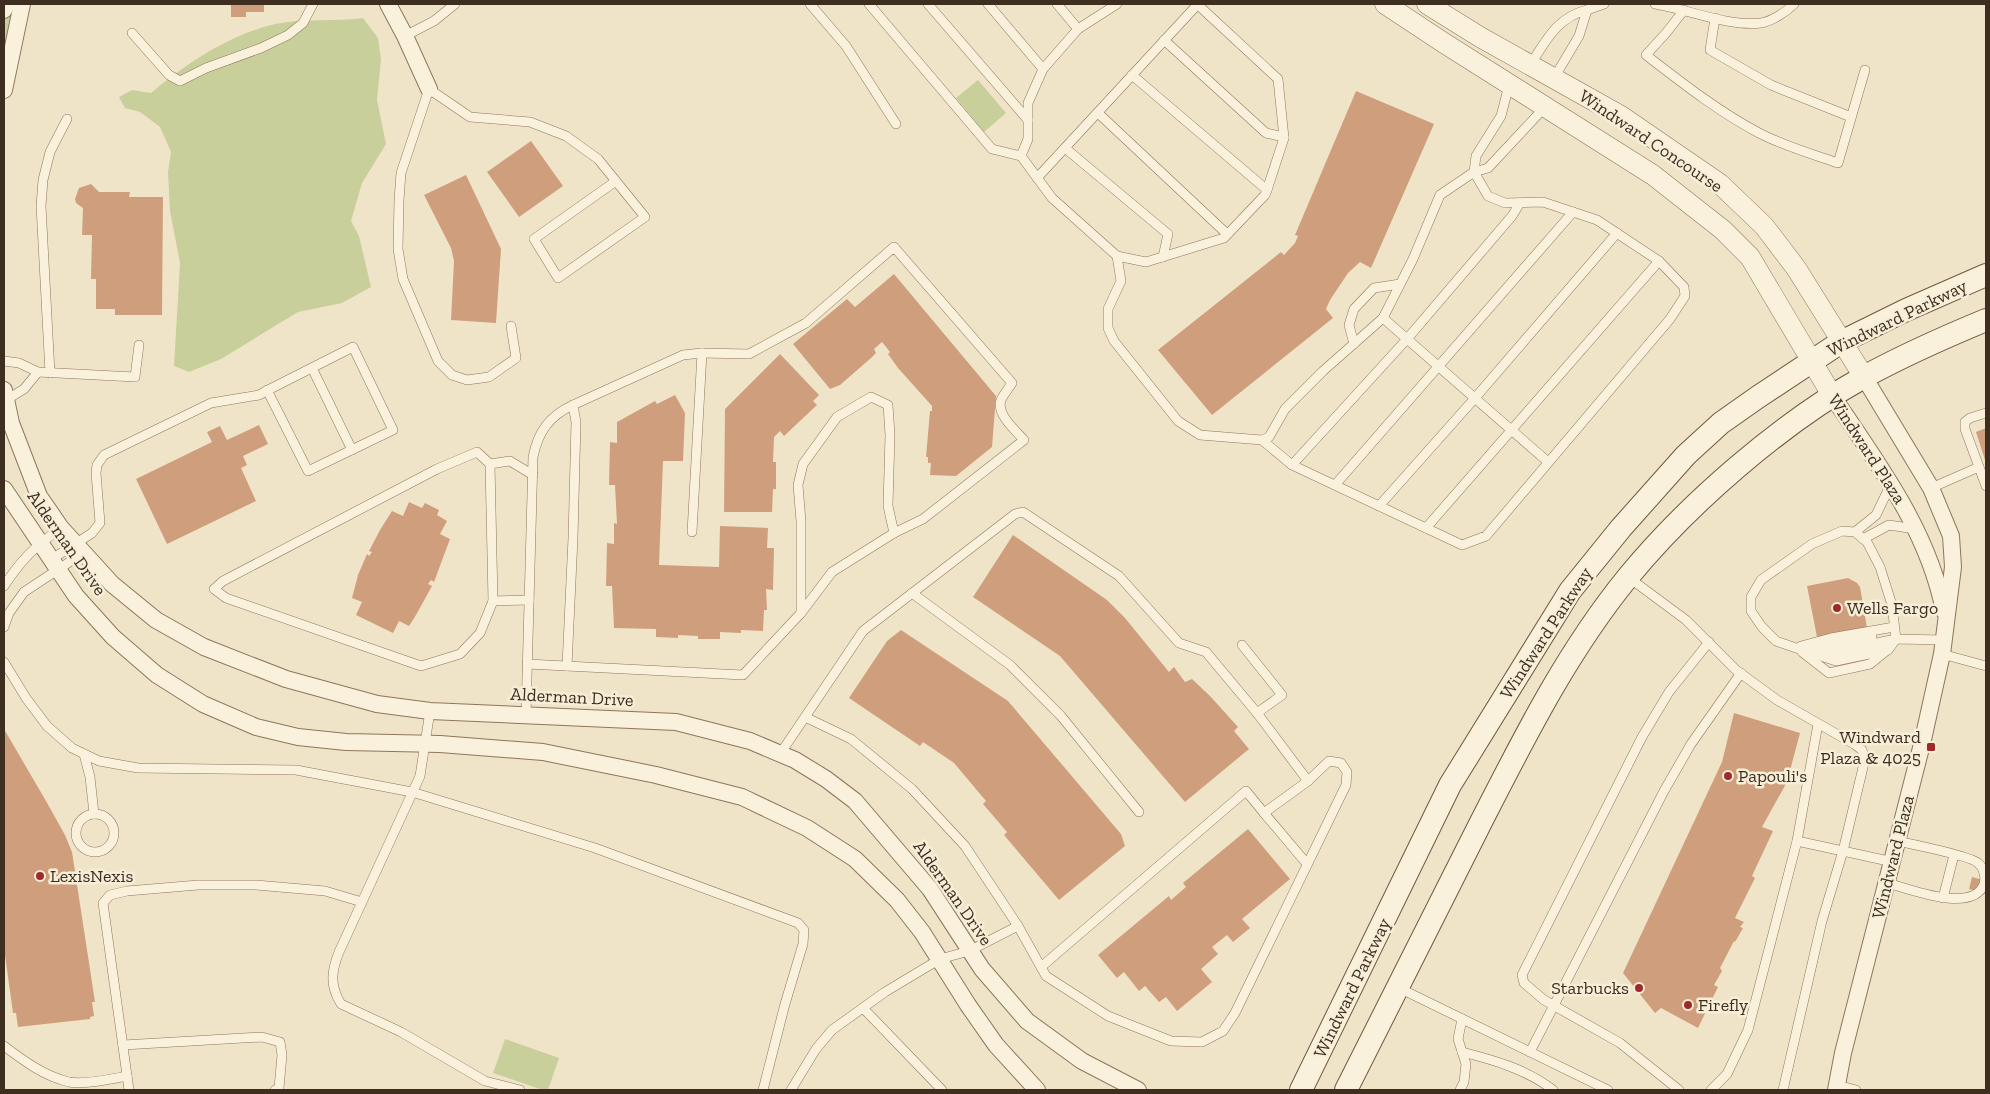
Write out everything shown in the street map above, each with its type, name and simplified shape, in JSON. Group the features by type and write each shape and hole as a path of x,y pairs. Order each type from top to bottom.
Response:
{"main road":[{"name":"Windward Parkway","path":"1301,1090 1450,785 1570,591 1621,528 1686,455 1721,423 1841,342 1906,310 1986,275"},
{"name":"Windward Parkway","path":"1346,1090 1529,728 1567,662 1628,576 1688,512 1756,451 1864,377 1934,342 1986,320"}],"street":[{"path":"4,10 8,4"},
{"path":"4,90 22,4"},
{"path":"388,4 429,89"},
{"name":"Windward Concourse","path":"1385,4 1653,175 1730,237 1750,257 1799,337 1811,362"},
{"name":"Windward Concourse","path":"1427,4 1621,116 1720,184 1764,226 1796,268 1864,377"},
{"name":"Windward Plaza","path":"1811,362 1891,484 1915,529 1931,564 1941,596 1946,624"},
{"name":"Windward Plaza","path":"1836,1088 1842,1053 1888,882 1922,744 1943,647 1954,567 1951,536 1930,488 1864,377"},
{"name":"Alderman Drive","path":"5,395 11,423 39,496 61,528 112,584 156,620 204,647 286,679 377,704 430,711 676,722 750,741 795,760 826,779 855,801 930,889 982,969 1027,1021 1082,1061 1138,1090"},
{"name":"Alderman Drive","path":"4,489 76,596 113,637 157,676 203,704 256,727 298,737 346,742 426,744 543,752 656,775 742,797 807,828 855,859 898,900 922,932 996,1045 1037,1090"}],"lane":[{"path":"132,33 169,75 180,81 206,68 261,48 288,35 303,23 314,4"},
{"path":"405,36 434,21 455,4"},
{"path":"810,4 846,46 896,124"},
{"path":"868,4 992,149 1021,156 1037,178 1052,198 1116,256 1146,262 1224,238 1265,195 1284,136 1278,79 1197,4 1037,178"},
{"path":"928,4 1028,120"},
{"path":"988,4 1043,69"},
{"path":"1057,4 1078,29"},
{"path":"1021,156 1028,139 1028,103 1043,69 1078,29 1115,4"},
{"path":"1530,65 1550,34 1561,22 1573,14 1604,4"},
{"path":"1660,4 1715,18 1742,22 1762,22 1780,15 1794,4"},
{"path":"1554,78 1579,36 1587,10"},
{"path":"1684,10 1646,55 1690,88 1751,128 1788,146 1838,163 1865,70"},
{"path":"1715,18 1710,50 1771,85 1851,117"},
{"path":"1164,40 1266,133 1284,136"},
{"path":"1132,75 1267,190"},
{"path":"1262,440 1292,464 1462,545 1486,536 1670,319 1685,296 1684,287 1659,261 1597,220 1543,202 1505,203 1488,196 1474,172 1476,156 1501,116 1509,84"},
{"path":"511,326 516,358 489,377 467,380 452,375 438,361 403,279 398,249 398,200 402,173 429,89 470,116 530,122 566,136 598,159 645,217 558,278 534,238 616,182"},
{"path":"1116,256 1121,281 1108,308 1108,328 1114,341 1178,421 1200,435 1262,440 1269,437 1285,409 1383,318 1413,259 1440,195 1474,172 1488,168 1545,107"},
{"path":"1098,113 1227,234"},
{"path":"50,373 41,206 43,180 50,152 67,119"},
{"path":"1065,148 1168,234 1163,257"},
{"path":"1292,464 1407,339 1512,216 1520,203"},
{"path":"1336,485 1573,212"},
{"path":"1379,506 1617,233"},
{"path":"526,714 527,664 532,475 536,441 547,423 565,408 683,355 702,353 749,354 806,324 894,247 1012,383 1001,400 1002,410 1006,419 1024,440 923,519 894,532 832,572 801,613 743,675 527,664"},
{"path":"1426,528 1659,261"},
{"path":"1354,344 1350,325 1354,310 1374,288 1400,284"},
{"path":"1383,318 1548,462"},
{"path":"4,362 19,363 38,372 135,377 139,345"},
{"path":"4,627 9,613 24,592 55,564 79,548 100,523 96,473 97,465 104,455 210,403 259,394 267,390 353,348 393,430 308,471 267,390"},
{"path":"692,532 702,353"},
{"path":"312,368 352,450"},
{"path":"5,395 24,389 38,372"},
{"path":"801,613 801,521 798,485 803,464 837,417 871,397 888,404 890,435 888,506 894,532"},
{"path":"567,666 576,422 573,405"},
{"path":"1986,413 1970,418 1965,422 1965,429 1982,469 1986,486"},
{"path":"477,452 490,464 493,601 480,633 460,654 421,666 226,598 214,589 223,581 437,469 477,452"},
{"path":"490,464 510,462 532,475"},
{"path":"1930,488 1982,469"},
{"path":"1855,532 1876,515 1891,484"},
{"path":"780,754 863,631 1015,514 1023,512 1119,576 1179,644 1206,652 1257,713 1308,781"},
{"path":"1863,539 1889,525 1915,529"},
{"path":"4,586 19,564 40,542 61,528"},
{"path":"1796,648 1830,673 1870,664 1888,650 1895,633 1892,605 1880,567 1867,542 1855,532 1842,531 1812,544 1761,580 1751,597 1751,610 1762,627 1776,641 1836,661 1888,650"},
{"path":"1628,576 1686,620 1741,673 1776,700 1854,744 1862,750 1865,759 1843,851 1822,921 1782,1090"},
{"path":"912,593 1010,665 1061,716 1138,812"},
{"path":"493,601 529,600"},
{"path":"1796,648 1831,638 1895,633 1943,647 1986,666"},
{"path":"1796,648 1834,652 1895,633"},
{"path":"1680,1090 1620,1043 1554,1005 1524,983 1522,975 1642,737 1669,692 1709,642"},
{"path":"1242,645 1282,695 1257,713"},
{"path":"4,662 26,698 47,726 72,748 99,761 138,768 296,770 412,792 594,848 798,923 804,930 803,944 785,1004 763,1090"},
{"path":"1530,1052 1664,791 1692,744 1741,673"},
{"path":"430,711 420,776 334,966 332,979 335,995 341,1004 401,1032 485,1081 520,1090"},
{"path":"805,717 851,739 912,790 965,846 1018,926 1046,976 1108,1016 1171,1041 1202,1042 1223,1031 1235,1013 1346,785 1347,772 1340,763 1329,761 1308,781 1264,812"},
{"path":"1711,1090 1727,1074 1748,1030 1797,841 1818,724"},
{"path":"84,754 90,777 94,814"},
{"path":"1041,967 1246,791 1307,864"},
{"path":"94,814 100,814 110,821 114,833 110,845 100,852 87,851 82,847 76,836 78,824 87,815 94,814"},
{"path":"1888,882 1943,898 1959,898 1973,895 1980,891 1985,882 1983,869 1978,862 1897,840"},
{"path":"1797,841 1893,862"},
{"path":"1943,898 1954,854"},
{"path":"129,1090 103,903 110,895 127,891 198,885 256,885 325,891 362,902"},
{"path":"791,1090 816,1049 832,1030 885,992 940,960 969,951 1018,926"},
{"path":"1397,988 1608,1090"},
{"path":"863,1008 942,1090"},
{"path":"1460,1090 1464,1082 1466,1064 1458,1039 1462,1019"},
{"path":"123,1045 262,1037 280,1042 282,1055 279,1088 275,1090"},
{"path":"4,1046 34,1069 70,1082 127,1076"},
{"path":"1462,1052 1488,1058 1539,1079 1554,1090"},
{"path":"1836,1088 1856,1090"}],"green space":[{"path":"4,4 20,4 4,55"},
{"path":"363,18 378,38 381,59 377,100 386,144 362,183 351,221 359,236 371,287 342,303 298,312 221,359 189,372 174,366 180,263 170,211 168,172 171,152 160,127 140,112 125,108 119,97 132,90 151,93 209,51 258,29 286,22"},
{"path":"978,80 1006,113 984,132 956,98"},
{"path":"505,1039 559,1058 548,1090 493,1073"}],"building":[{"path":"231,4 264,4 264,12 246,12 246,17 231,17"},
{"path":"1356,91 1434,124 1371,268 1360,262 1348,273 1326,309 1333,318 1212,415 1158,350 1281,252 1284,255 1295,243 1298,236 1295,235"},
{"path":"531,141 563,186 519,217 487,172"},
{"path":"466,175 501,249 496,323 451,320 454,261 451,248 424,195"},
{"path":"91,184 99,192 130,192 129,197 163,197 162,315 115,315 115,309 96,309 96,279 91,279 92,235 82,235 83,208 76,203 75,199 79,188"},
{"path":"894,274 996,396 992,447 956,476 930,475 931,463 928,463 928,457 926,457 932,406 898,368 888,354 890,352 882,342 874,349 876,353 871,358 840,385 830,389 793,344 847,299 855,307"},
{"path":"780,354 819,395 813,401 817,405 784,436 780,431 774,437 773,462 776,462 776,489 773,489 772,512 724,512 725,409"},
{"path":"675,395 685,413 683,461 663,461 659,565 719,567 720,526 768,528 767,548 774,548 773,590 766,589 767,610 764,610 763,631 741,630 741,633 720,632 720,639 698,639 698,636 678,635 678,638 656,637 656,629 614,628 612,586 606,586 607,543 614,544 614,523 617,524 615,485 609,485 610,442 617,443 617,422 655,401 657,404"},
{"path":"259,425 268,444 243,456 247,465 241,468 256,501 167,544 136,479 212,442 207,432 220,426 227,440"},
{"path":"1986,428 1986,463 1976,432"},
{"path":"409,502 422,508 425,503 439,510 437,515 447,521 440,534 450,539 434,582 431,580 428,584 432,586 416,615 409,626 399,621 393,633 356,615 362,602 352,598 358,575 367,554 369,556 372,552 369,551 380,530 392,511 403,516"},
{"path":"1013,535 1107,600 1125,618 1169,672 1174,667 1185,682 1192,679 1210,696 1238,727 1234,731 1249,749 1185,802 1060,656 973,597"},
{"name":"Wells Fargo","path":"1848,578 1860,587 1867,628 1851,631 1857,663 1837,666 1831,635 1817,637 1807,586"},
{"path":"901,630 1008,701 1121,834 1125,846 1059,900 1004,835 1007,832 983,804 986,801 954,763 923,742 920,746 849,698 887,641"},
{"path":"1734,713 1800,733 1787,782 1762,827 1773,831 1752,876 1755,878 1735,918 1744,922 1740,927 1743,928 1720,968 1722,971 1714,985 1718,987 1698,1028 1661,1008 1655,1013 1623,973 1722,762"},
{"name":"LexisNexis","path":"4,729 65,835 72,852 95,1002 92,1002 94,1016 90,1017 90,1019 18,1027 16,1013 13,1013 4,948"},
{"path":"1248,829 1290,879 1242,919 1250,928 1233,942 1227,935 1212,947 1218,954 1201,969 1212,982 1177,1011 1166,997 1159,1002 1145,986 1139,991 1124,972 1117,978 1098,955 1169,896 1171,900 1186,887 1183,883"},
{"path":"1972,877 1986,881 1986,894 1969,889"}],"place":[{"name":"Wells Fargo","path":"1837,608"},
{"name":"Windward Plaza & 4025","path":"1931,747"},
{"name":"Papouli's","path":"1728,776"},
{"name":"LexisNexis","path":"40,876"},
{"name":"Starbucks","path":"1639,988"},
{"name":"Firefly","path":"1688,1005"}]}
